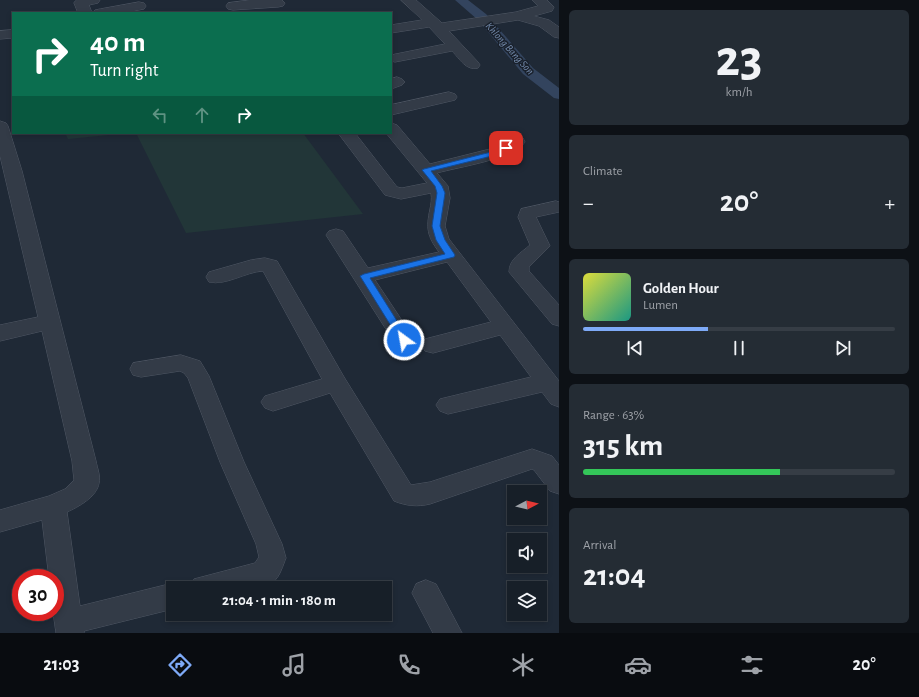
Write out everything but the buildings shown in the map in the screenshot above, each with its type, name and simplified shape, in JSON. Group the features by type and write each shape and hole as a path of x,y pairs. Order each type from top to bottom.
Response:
{"street":[{"path":"86,12 81,3 93,0"},
{"path":"408,0 436,25 473,65"},
{"path":"233,6 249,3 280,7"},
{"path":"392,29 483,21 517,16 545,10 548,4"},
{"path":"105,12 138,6"},
{"path":"268,12 280,7"},
{"path":"517,16 544,24 559,34"},
{"path":"0,35 12,34"},
{"path":"395,58 455,46"},
{"path":"392,110 449,97"},
{"path":"0,126 6,173 49,322 84,461 87,483 74,497 54,506 0,521"},
{"path":"392,129 439,186 441,198 436,226 440,240 553,390 448,405"},
{"path":"347,134 391,191 401,194 439,186"},
{"path":"426,170 493,154 518,142"},
{"path":"556,207 528,213 527,217 540,246 519,265 519,272 559,319"},
{"path":"336,235 364,276 404,340"},
{"path":"364,276 451,255"},
{"path":"216,277 256,266 267,264 270,266 336,384 403,494 408,496 416,496 430,493 524,460 532,459 543,463 559,484"},
{"path":"0,333 49,322"},
{"path":"433,345 505,326"},
{"path":"141,369 181,363 192,367 198,376 232,462 273,558 268,568 263,573 232,581"},
{"path":"273,402 336,384"},
{"path":"54,506 69,627 166,598"},
{"path":"426,593 448,633"}],"green space":[{"path":"66,134 119,134 68,139"},
{"path":"136,134 304,134 363,214 186,233"}],"waterway":[{"name":"Khlong Bang Son","path":"461,0 482,17 528,71 559,95"}],"route":[{"path":"404,340 364,276 451,255 440,240 436,226 441,198 439,186 426,170 493,154 506,148"}]}
